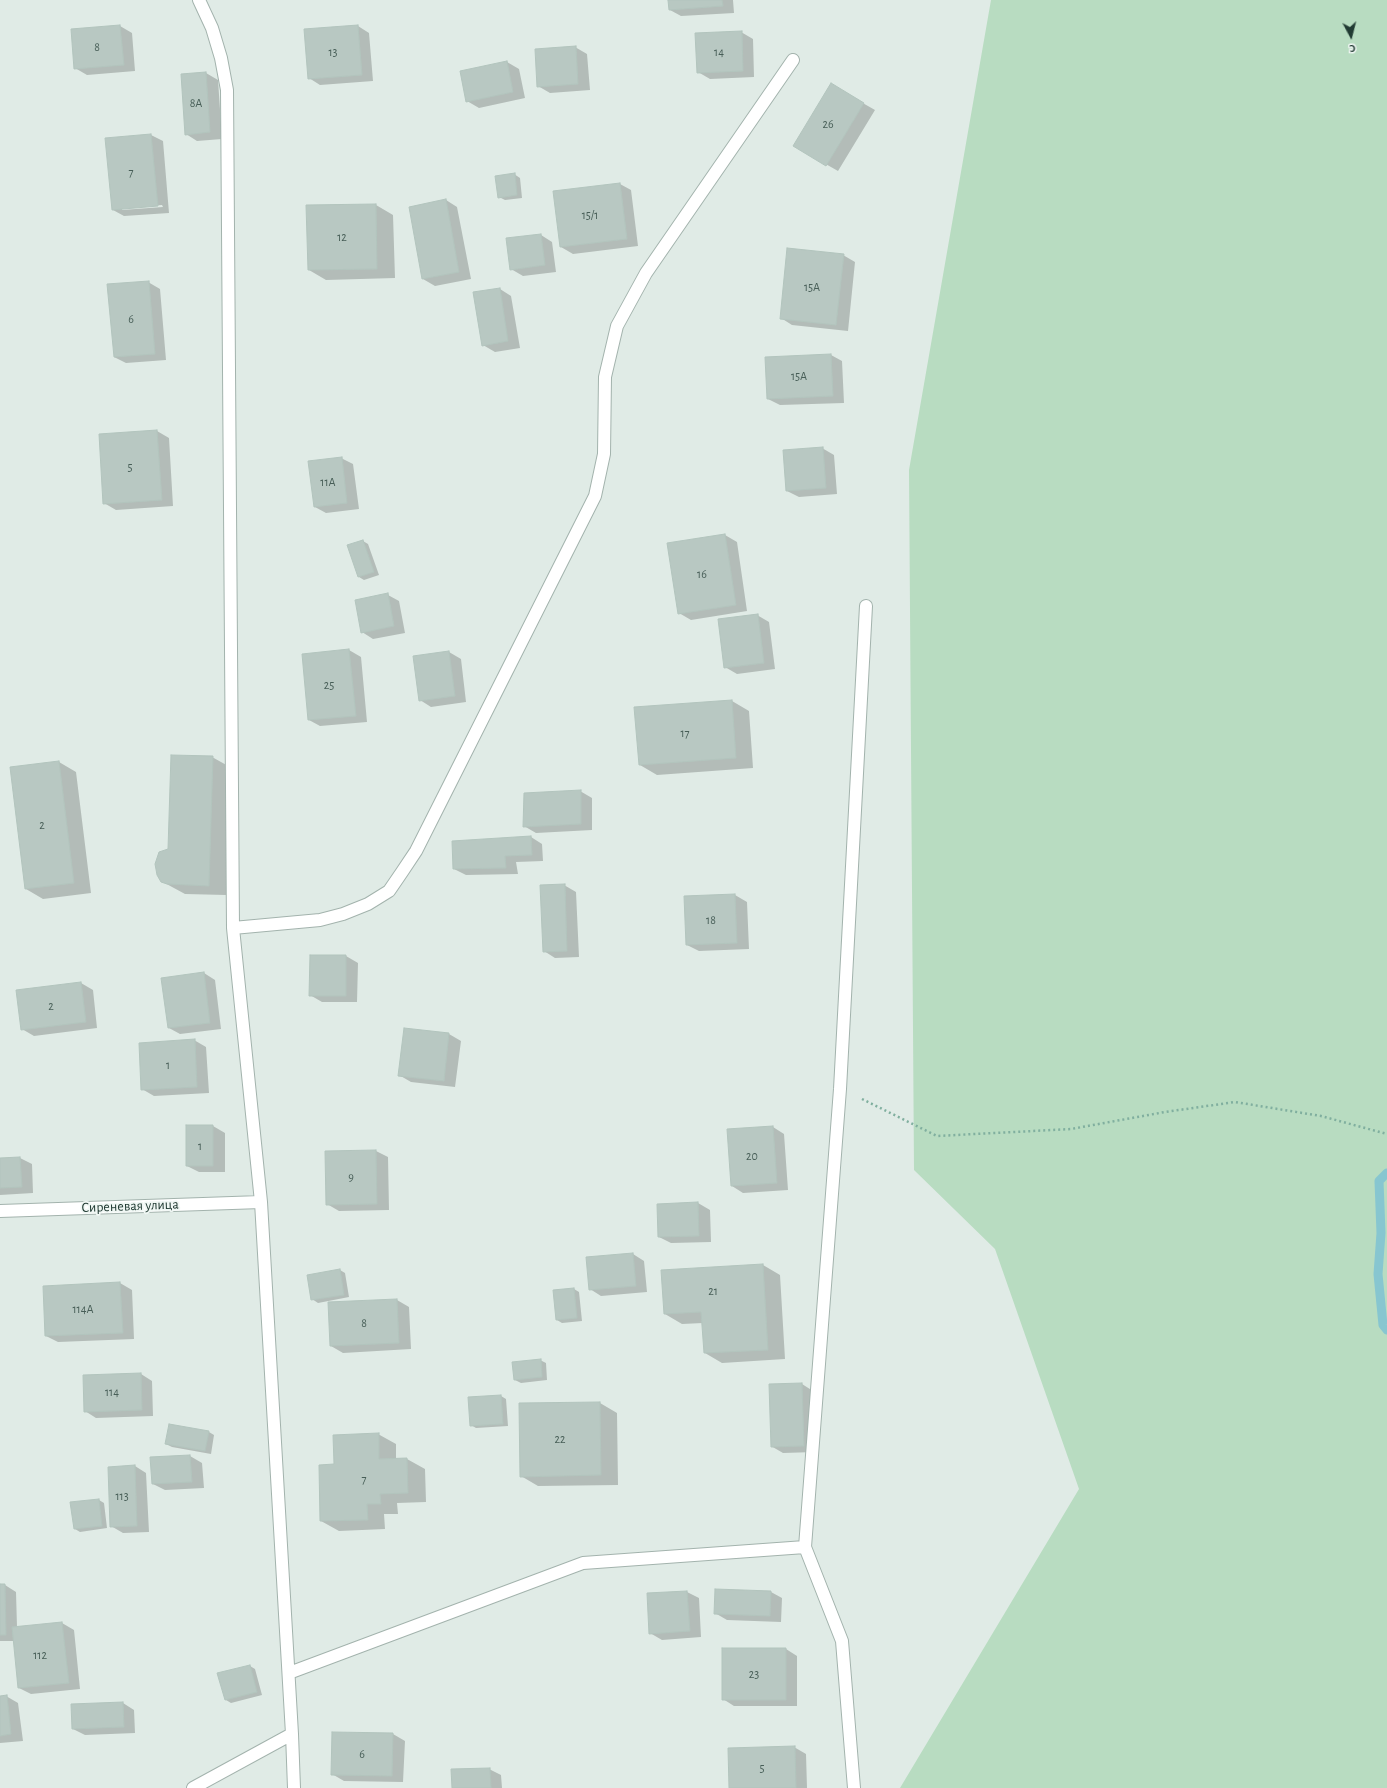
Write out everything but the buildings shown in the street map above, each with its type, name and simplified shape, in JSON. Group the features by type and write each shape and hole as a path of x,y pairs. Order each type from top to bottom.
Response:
{"lane":[{"path":"199,0 212,28 221,58 227,90 233,928 261,1202 289,1673 294,1788"},
{"path":"233,928 320,920 343,914 368,904 389,891 406,867 595,496 604,454 605,377 617,326 646,273 793,60"},
{"path":"854,1788 842,1641 804,1547 840,1089 866,606"},
{"name":"Сиреневая улица","path":"0,1211 261,1202"},
{"path":"289,1673 583,1563 804,1547"},
{"path":"192,1788 292,1734"}],"path":[{"path":"840,1089 937,1136 1071,1129 1165,1112 1235,1102 1321,1116 1387,1134"}],"green space":[{"path":"991,0 1387,0 1387,1788 900,1788 1079,1489 995,1249 914,1170 909,470"}],"waterway":[{"path":"1387,1173 1379,1181 1381,1233 1378,1274 1383,1325 1387,1330"}]}
